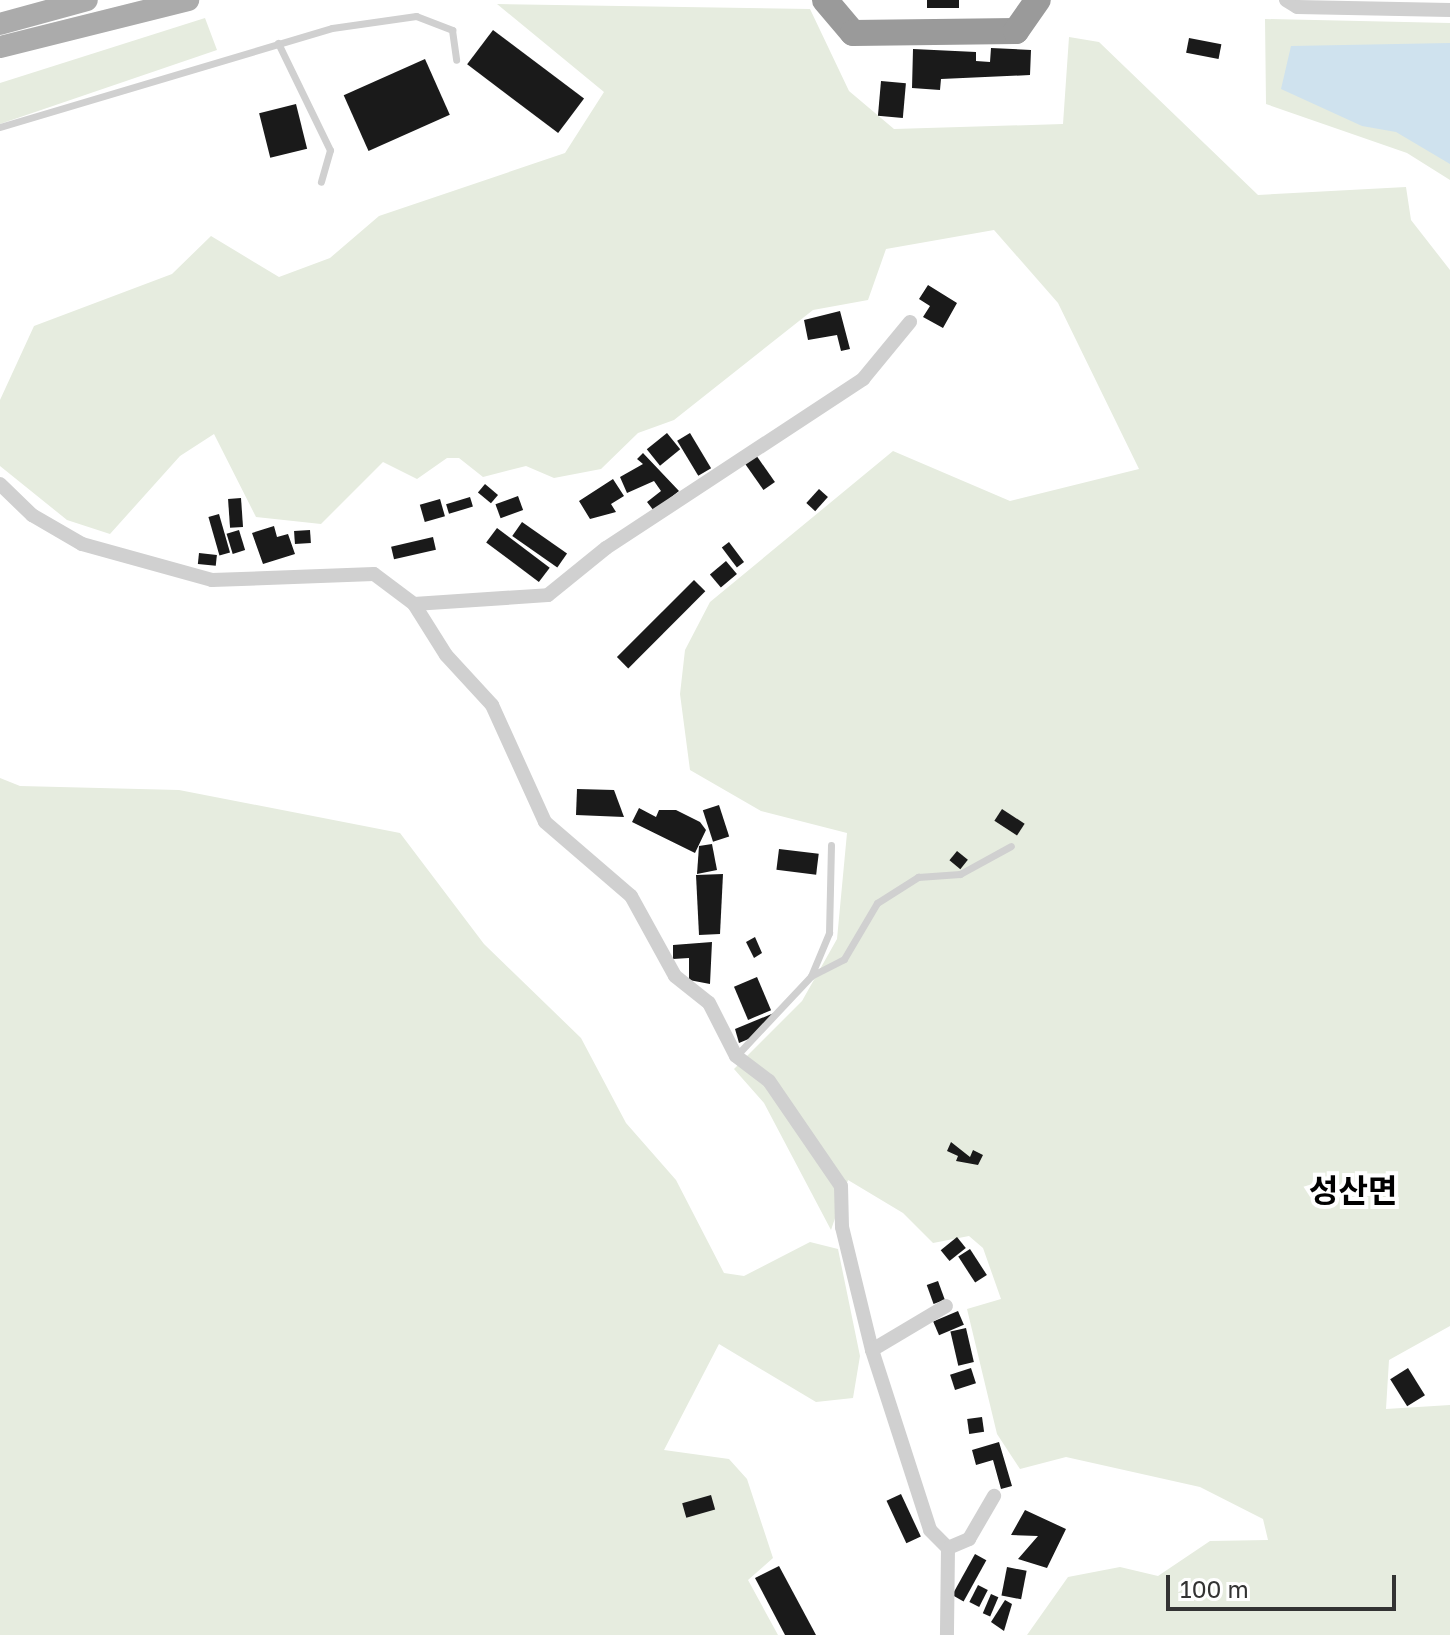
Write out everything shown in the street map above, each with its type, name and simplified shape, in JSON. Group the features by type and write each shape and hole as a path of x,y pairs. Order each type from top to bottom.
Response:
{"highway":[{"path":"825,0 853,33 1016,31 1038,0"}],"main road":[{"path":"0,24 87,0"},
{"path":"0,47 188,0"}],"street":[{"path":"1286,0 1297,7 1450,10"},
{"path":"414,604 548,595 606,548 863,379 910,322"},
{"path":"0,484 32,515 82,544 156,567 269,583 374,574 414,604 446,655 492,705 545,822 631,896 675,976 709,1003 736,1056 769,1081 841,1186 842,1227 872,1350 930,1530 948,1548 947,1635"},
{"path":"872,1350 946,1306"},
{"path":"948,1548 969,1539 994,1496"}],"lane":[{"path":"0,127 278,43 416,16 452,30 456,60"},
{"path":"278,43 330,150 321,182"},
{"path":"811,976 829,933 831,845"},
{"path":"736,1056 811,976 844,959 877,903 918,877 960,874 1011,846"}],"shaded area":[{"path":"497,4 810,9 849,91 894,129 1063,124 1069,37 1099,42 1258,195 1406,187 1411,220 1450,270 1450,1326 1389,1360 1386,1409 1450,1405 1450,1635 1027,1635 1068,1577 1120,1567 1158,1576 1210,1541 1268,1540 1263,1519 1200,1487 1066,1457 1020,1469 997,1434 967,1309 1001,1299 983,1248 969,1236 933,1243 903,1213 848,1180 831,1230 764,1103 734,1069 802,1001 837,939 847,833 761,811 690,770 680,694 685,650 710,602 893,451 1010,501 1139,469 1058,303 994,230 886,249 868,300 813,310 674,420 638,433 601,469 554,478 526,466 483,477 459,458 447,458 417,479 383,462 321,524 256,517 214,434 180,456 110,534 67,520 0,466 0,400 34,326 172,274 211,236 279,277 330,258 379,216 565,153 604,92"},
{"path":"205,18 217,50 0,124 0,83"},
{"path":"1265,19 1450,23 1450,180 1407,153 1266,104"},
{"path":"0,778 20,786 179,790 400,833 484,944 581,1038 626,1123 676,1180 724,1273 744,1276 810,1242 838,1249 860,1356 853,1398 816,1402 719,1344 664,1450 729,1459 747,1479 773,1558 748,1580 778,1635 0,1635"}],"water":[{"path":"1450,43 1450,164 1396,132 1362,126 1281,89 1291,46"}],"building":[{"path":"927,0 959,0 959,8 927,8"},
{"path":"493,30 584,99 558,133 467,64"},
{"path":"1189,38 1221,44 1219,59 1186,53"},
{"path":"991,48 1031,50 1030,75 941,79 940,90 912,88 913,49 976,52 976,61 990,62"},
{"path":"425,59 450,115 369,151 344,95"},
{"path":"881,81 906,83 903,118 878,116"},
{"path":"296,104 307,149 270,158 259,113"},
{"path":"928,285 957,303 943,328 923,317 930,306 919,299"},
{"path":"840,311 850,349 841,351 837,335 808,340 804,320"},
{"path":"667,433 680,449 660,466 647,449"},
{"path":"690,433 711,468 698,476 677,441"},
{"path":"643,453 679,491 654,511 647,502 661,491 654,481 627,493 620,477 643,464 637,459"},
{"path":"756,455 775,482 763,490 745,463"},
{"path":"613,479 624,496 611,504 616,512 590,519 579,501"},
{"path":"485,484 498,495 491,503 478,492"},
{"path":"819,489 828,497 815,511 806,503"},
{"path":"518,496 523,510 501,518 495,504"},
{"path":"470,497 473,507 449,514 446,504"},
{"path":"241,498 243,527 230,528 228,499"},
{"path":"440,499 445,516 425,522 420,505"},
{"path":"219,514 230,552 219,555 208,517"},
{"path":"522,522 567,554 557,567 512,536"},
{"path":"274,526 277,537 288,534 295,554 263,564 252,533"},
{"path":"497,528 550,568 539,582 486,542"},
{"path":"239,530 245,550 233,554 227,534"},
{"path":"310,530 311,543 295,544 294,531"},
{"path":"433,537 436,550 394,559 391,547"},
{"path":"729,542 744,562 737,567 722,547"},
{"path":"199,553 217,555 216,566 198,564"},
{"path":"726,561 737,574 721,588 710,574"},
{"path":"694,580 705,591 628,668 617,657"},
{"path":"577,789 614,790 624,817 576,815"},
{"path":"719,805 729,836 713,842 703,810"},
{"path":"639,808 656,817 659,810 676,810 700,822 706,830 695,853 632,822"},
{"path":"1002,809 1025,824 1017,835 994,821"},
{"path":"712,844 717,870 697,874 699,846"},
{"path":"779,849 819,854 816,875 776,870"},
{"path":"957,851 968,860 960,869 949,860"},
{"path":"723,874 720,934 699,935 696,875"},
{"path":"755,937 762,953 754,958 746,942"},
{"path":"712,942 710,984 689,980 689,958 673,959 673,945"},
{"path":"757,977 771,1010 748,1020 734,987"},
{"path":"774,1013 751,1038 739,1043 735,1029"},
{"path":"951,1142 970,1157 973,1150 983,1155 978,1165 956,1161 958,1156 947,1151"},
{"path":"957,1237 966,1248 949,1261 941,1250"},
{"path":"970,1249 987,1275 975,1283 958,1257"},
{"path":"938,1281 945,1300 934,1304 927,1285"},
{"path":"958,1311 964,1325 939,1335 933,1322"},
{"path":"966,1328 974,1362 958,1366 950,1332"},
{"path":"971,1368 976,1383 955,1390 950,1375"},
{"path":"1408,1368 1425,1395 1407,1406 1390,1379"},
{"path":"982,1417 984,1432 969,1434 967,1419"},
{"path":"999,1442 1012,1486 1001,1489 993,1460 976,1465 972,1450"},
{"path":"901,1494 921,1537 906,1543 886,1501"},
{"path":"711,1495 715,1509 686,1518 682,1503"},
{"path":"1025,1510 1066,1529 1047,1568 1018,1559 1038,1536 1011,1535"},
{"path":"975,1554 986,1560 964,1601 952,1595"},
{"path":"779,1566 816,1635 785,1635 755,1578"},
{"path":"1007,1567 1027,1571 1021,1599 1001,1595"},
{"path":"978,1585 988,1590 979,1607 969,1602"},
{"path":"991,1594 998,1597 990,1616 983,1613"},
{"path":"1005,1600 1012,1604 1004,1631 991,1622"}],"district":[{"name":"성산면","path":"1353,1190"}]}
